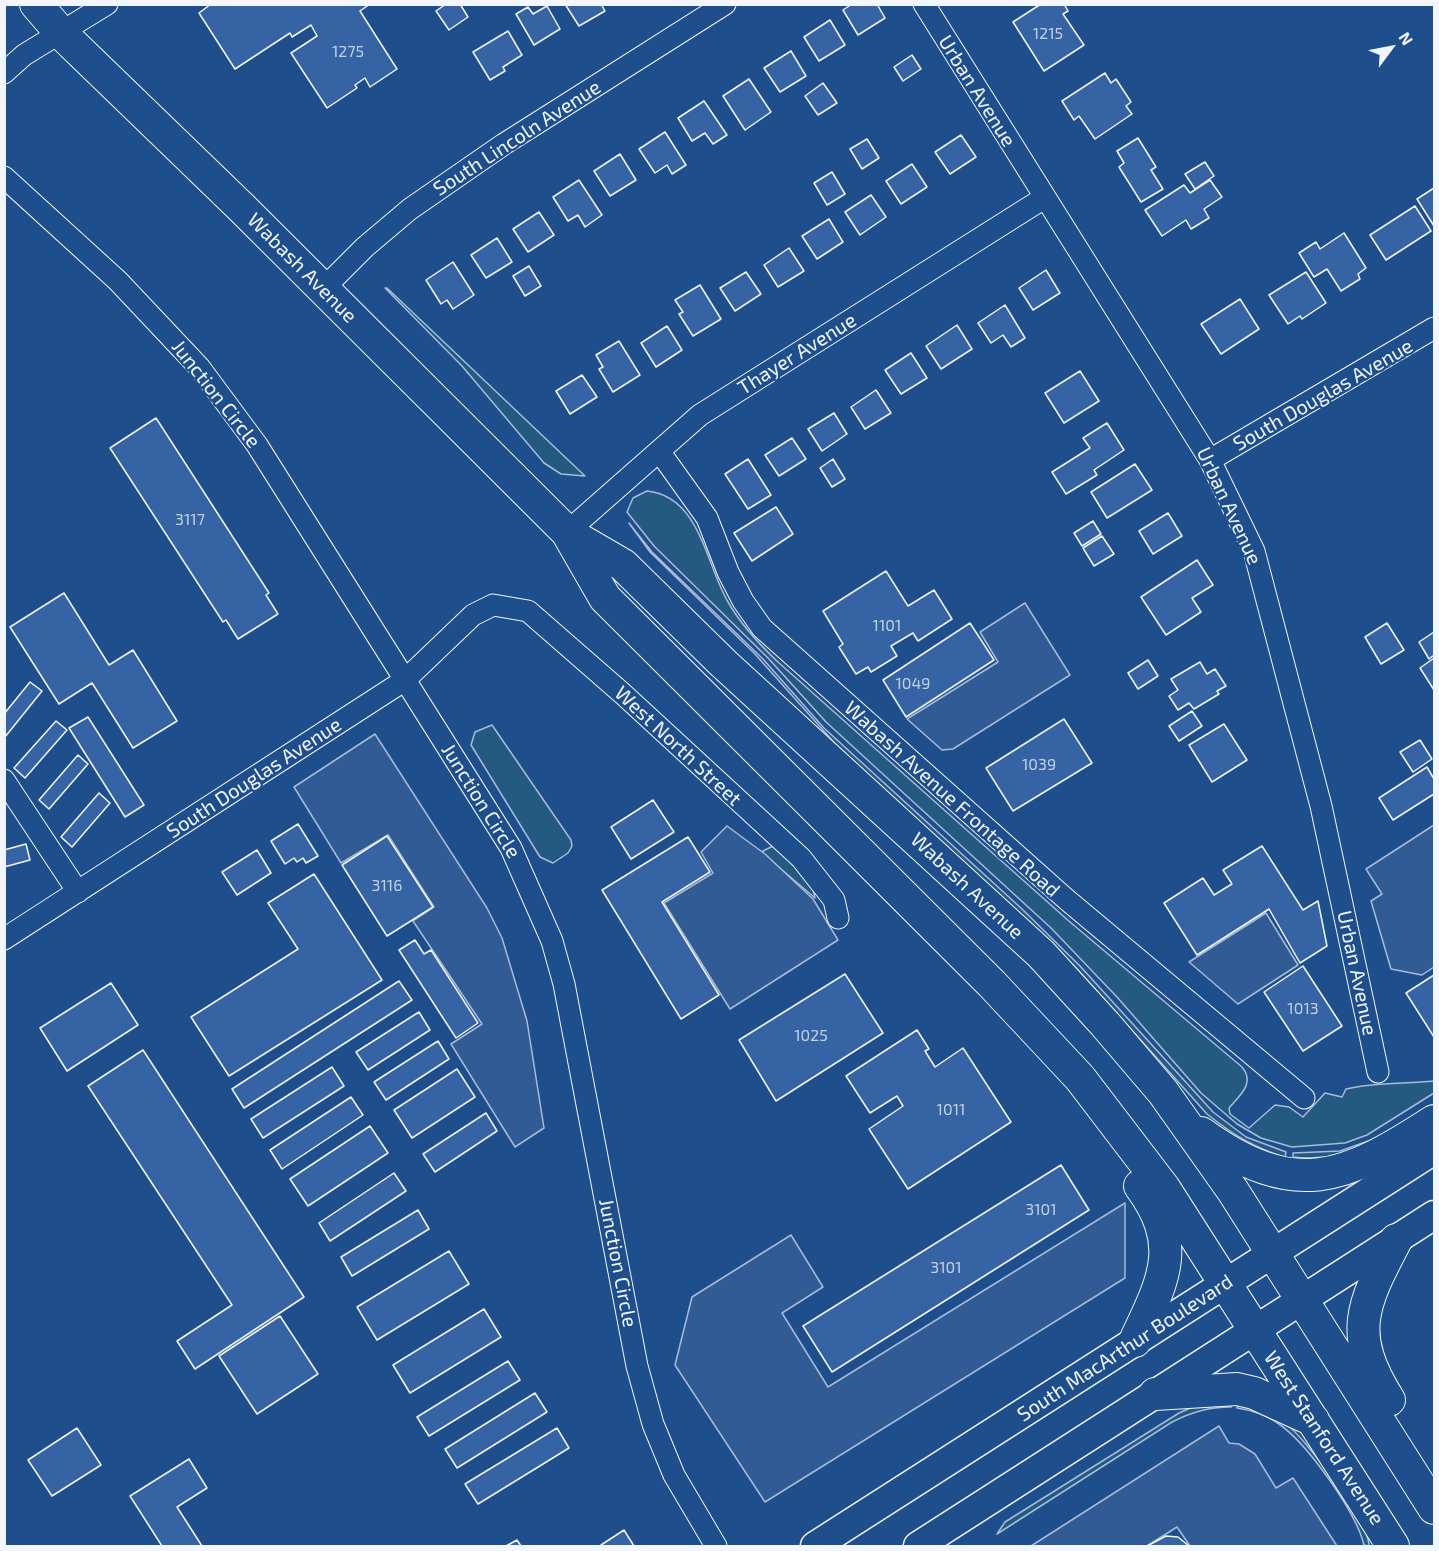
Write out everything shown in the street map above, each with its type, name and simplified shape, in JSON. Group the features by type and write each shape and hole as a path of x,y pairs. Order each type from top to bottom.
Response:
{"main road":[{"name":"Wabash Avenue","path":"36,4 61,33 567,532 623,565 723,663 1041,954 1106,1024 1169,1100 1303,1300"},
{"name":"Wabash Avenue","path":"567,532 605,598 992,984 1072,1070 1121,1129 1164,1188 1256,1330"},
{"path":"992,984 1008,1029 1046,1069 1091,1123 1151,1200 1160,1218 1165,1254 1162,1278 1135,1341"},
{"path":"1169,1100 1201,1134 1231,1155 1254,1166 1299,1175 1327,1173 1355,1167 1384,1153 1434,1121"},
{"name":"South MacArthur Boulevard","path":"815,1546 1434,1150"},
{"path":"918,1546 1434,1215"},
{"path":"1396,1240 1367,1302 1363,1320 1366,1355 1373,1375 1434,1472"},
{"path":"1303,1300 1434,1508"},
{"name":"West Stanford Avenue","path":"1256,1330 1394,1546"},
{"path":"1155,1394 1237,1389 1254,1393 1313,1420"}],"street":[{"path":"4,73 24,55 107,4"},
{"name":"South Lincoln Avenue","path":"323,289 365,247 410,209 504,144 725,4"},
{"name":"Urban Avenue","path":"924,4 1210,460 1254,551 1321,806 1378,1072"},
{"name":"Junction Circle","path":"4,177 118,280 200,368 257,445 511,848 552,941 564,984 637,1366 653,1424 674,1475 716,1546"},
{"name":"Thayer Avenue","path":"567,532 700,416 1044,198"},
{"name":"South Douglas Avenue","path":"1210,460 1434,328"},
{"name":"Wabash Avenue Frontage Road","path":"659,451 707,518 728,572 743,602 762,628 1066,899 1304,1098"},
{"name":"South Douglas Avenue","path":"4,939 405,680 473,615 493,605"},
{"name":"West North Street","path":"493,605 528,611 623,694 801,858 834,900 838,918"},
{"path":"4,780 78,892"}],"shaded area":[{"path":"385,288 585,476 561,474 544,463 462,366"},
{"path":"647,491 665,496 679,505 690,519 699,534 728,602 757,641 771,655 1070,922 1242,1067 1246,1073 1247,1084 1229,1108 1230,1114 1249,1128 1275,1105 1289,1107 1303,1117 1325,1093 1342,1097 1346,1089 1379,1084 1434,1081 1434,1093 1367,1135 1345,1143 1292,1147 1261,1138 1237,1124 1201,1093 1117,997 1051,928 826,722 768,658 654,546 627,512 633,498"},
{"path":"629,523 652,552 763,659 824,728 1022,909 1080,966 1213,1112 1246,1137 1286,1152 1285,1157 1244,1140 1207,1114 1078,970 839,748 754,653 650,552"},
{"path":"1025,603 1070,675 953,749 942,750 907,719 998,662 980,632"},
{"path":"492,725 571,840 572,846 568,853 553,863 540,857 471,745 475,732"},
{"path":"375,734 487,908 502,938 527,1021 544,1128 515,1147 451,1044 482,1024 413,921 434,907 388,835 341,863 294,787"},
{"path":"1434,825 1434,967 1422,975 1391,969 1371,901 1382,894 1366,869"},
{"path":"727,826 765,854 813,899 838,940 730,1009 664,903 713,873 701,852"},
{"path":"773,846 799,868 810,884 815,898 761,852"},
{"path":"1266,913 1298,965 1238,1004 1189,962"},
{"path":"1374,1139 1356,1149 1335,1156 1293,1157 1293,1153 1340,1151"},
{"path":"1125,1203 1125,1278 765,1502 675,1365 692,1297 791,1235 823,1287 782,1313 828,1387"},
{"path":"1232,1402 1231,1407 1201,1411 1172,1422 997,1534 1005,1522 1179,1413 1195,1406"},
{"path":"1238,1403 1274,1416 1285,1423 1307,1445 1348,1501 1359,1519 1369,1546 1364,1545 1341,1497 1301,1445 1276,1422 1257,1413 1237,1408"},
{"path":"1219,1426 1229,1443 1239,1444 1255,1454 1276,1488 1293,1478 1337,1546 1190,1546 1177,1527 1147,1546 1031,1546"}],"building":[{"path":"211,4 370,4 360,11 397,69 370,87 365,78 355,85 357,88 327,108 291,53 317,36 311,25 292,37 290,33 235,69 199,13"},
{"path":"446,4 460,4 468,17 449,30 436,11"},
{"path":"565,4 601,4 605,11 579,26"},
{"path":"852,4 877,4 885,18 858,35 843,10"},
{"path":"1041,4 1064,4 1068,11 1063,14 1084,45 1044,71 1013,22"},
{"path":"547,6 560,29 534,45 516,14 528,7 533,14"},
{"path":"830,20 845,45 819,61 804,37"},
{"path":"508,31 522,55 503,67 505,71 490,80 473,52"},
{"path":"791,51 806,76 780,92 764,68"},
{"path":"912,55 921,69 903,81 894,67"},
{"path":"1105,73 1111,83 1116,79 1131,102 1126,106 1132,114 1095,139 1079,116 1074,120 1062,101"},
{"path":"749,79 771,112 745,130 723,96"},
{"path":"823,83 837,103 818,115 805,96"},
{"path":"704,101 727,135 713,144 705,133 692,141 678,118"},
{"path":"665,132 686,165 672,174 667,165 655,173 639,149"},
{"path":"961,135 976,157 950,174 935,152"},
{"path":"1138,138 1156,167 1151,170 1163,189 1141,202 1119,167 1124,163 1117,151"},
{"path":"867,139 879,158 862,169 850,149"},
{"path":"620,154 636,180 610,196 594,171"},
{"path":"1205,162 1214,176 1195,189 1185,174"},
{"path":"912,164 927,187 901,204 886,181"},
{"path":"832,172 845,194 827,205 814,183"},
{"path":"579,180 602,215 585,227 578,215 568,221 553,197"},
{"path":"1210,180 1222,197 1204,209 1209,218 1191,229 1186,220 1162,236 1145,210 1184,185 1190,193"},
{"path":"1434,188 1434,226 1417,199"},
{"path":"871,195 886,217 860,235 845,212"},
{"path":"1415,206 1431,231 1386,260 1370,235"},
{"path":"539,212 554,235 528,252 513,229"},
{"path":"829,219 843,242 817,259 802,236"},
{"path":"1344,233 1366,268 1358,274 1360,279 1341,291 1327,269 1314,277 1299,253 1316,242 1320,249"},
{"path":"497,238 512,262 486,278 471,255"},
{"path":"789,248 804,271 778,287 764,265"},
{"path":"453,262 474,295 453,309 447,300 441,304 426,280"},
{"path":"529,266 541,286 525,296 513,276"},
{"path":"1046,270 1060,293 1033,310 1019,288"},
{"path":"746,272 761,294 735,311 720,288"},
{"path":"1306,272 1326,303 1302,319 1300,316 1288,324 1269,295"},
{"path":"700,285 721,319 693,336 679,314 683,312 675,300"},
{"path":"1240,299 1259,329 1221,354 1201,324"},
{"path":"1005,305 1025,338 1011,347 1003,335 991,343 978,323"},
{"path":"957,325 972,349 941,369 926,346"},
{"path":"667,326 682,350 656,367 641,343"},
{"path":"619,341 640,375 613,392 599,369 603,367 596,355"},
{"path":"911,353 927,378 901,394 885,370"},
{"path":"1080,371 1099,401 1064,423 1045,393"},
{"path":"582,375 597,397 570,414 556,391"},
{"path":"876,390 891,413 865,429 851,407"},
{"path":"834,413 847,434 822,451 808,429"},
{"path":"156,418 269,593 266,595 278,614 238,639 226,620 223,622 110,448"},
{"path":"1107,423 1124,450 1094,470 1097,475 1066,494 1052,472 1090,448 1083,438"},
{"path":"792,438 806,459 779,476 765,455"},
{"path":"748,459 771,495 748,509 725,474"},
{"path":"833,459 845,479 832,487 820,468"},
{"path":"1135,464 1152,490 1107,518 1091,492"},
{"path":"776,507 793,534 752,561 734,533"},
{"path":"1168,513 1182,536 1153,554 1139,531"},
{"path":"1093,521 1101,534 1082,546 1074,533"},
{"path":"1102,536 1114,554 1094,566 1083,548"},
{"path":"1197,560 1213,585 1192,598 1201,612 1166,635 1141,597"},
{"path":"886,571 908,606 934,590 952,619 918,641 913,633 891,646 897,656 871,672 868,667 856,674 839,647 843,644 823,611"},
{"path":"64,593 109,665 133,650 177,721 133,748 92,683 59,704 10,627"},
{"path":"970,623 994,660 906,717 883,680"},
{"path":"1387,623 1404,650 1381,664 1365,637"},
{"path":"1434,632 1434,655 1429,659 1419,642"},
{"path":"1434,658 1434,690 1420,668"},
{"path":"1148,660 1158,676 1138,689 1128,673"},
{"path":"1200,662 1207,674 1215,669 1226,686 1217,691 1219,694 1194,709 1189,703 1178,710 1169,696 1178,690 1171,679"},
{"path":"30,682 42,691 5,737 4,714"},
{"path":"1192,711 1202,726 1179,741 1169,726"},
{"path":"88,717 144,805 125,817 69,728"},
{"path":"1064,719 1092,763 1013,811 986,768"},
{"path":"56,721 67,730 25,778 14,768"},
{"path":"1224,724 1247,760 1212,782 1189,745"},
{"path":"1420,740 1432,759 1413,772 1400,752"},
{"path":"78,755 88,764 49,809 39,800"},
{"path":"1427,767 1434,779 1434,794 1393,820 1379,798"},
{"path":"99,793 110,803 72,847 61,837"},
{"path":"653,800 674,832 631,859 611,827"},
{"path":"298,824 318,856 306,863 303,858 297,862 294,858 285,864 271,841"},
{"path":"387,836 433,907 387,936 342,865"},
{"path":"688,837 710,872 662,902 719,995 681,1019 602,890"},
{"path":"26,844 30,860 4,867 4,850"},
{"path":"1262,846 1303,910 1318,901 1327,946 1300,963 1269,909 1197,955 1164,903 1203,878 1214,895 1232,884 1223,870"},
{"path":"257,850 271,873 237,895 222,872"},
{"path":"314,874 382,980 229,1076 191,1017 298,949 268,903"},
{"path":"415,940 424,954 431,950 478,1023 456,1038 399,950"},
{"path":"1303,966 1342,1026 1303,1051 1264,992"},
{"path":"845,974 883,1033 776,1101 739,1040"},
{"path":"1434,975 1434,1037 1406,993"},
{"path":"399,981 412,1000 244,1108 232,1089"},
{"path":"111,983 138,1025 67,1071 40,1028"},
{"path":"419,1012 430,1030 368,1070 356,1052"},
{"path":"917,1030 929,1049 925,1051 935,1067 963,1048 1011,1122 908,1189 869,1129 903,1106 897,1096 870,1113 846,1076"},
{"path":"438,1041 449,1059 386,1100 374,1082"},
{"path":"143,1050 304,1297 195,1369 177,1341 232,1305 88,1086"},
{"path":"332,1067 344,1086 263,1138 251,1119"},
{"path":"457,1069 475,1097 412,1138 394,1110"},
{"path":"351,1097 363,1115 282,1169 270,1150"},
{"path":"486,1113 497,1131 435,1172 423,1154"},
{"path":"370,1126 388,1153 308,1206 290,1179"},
{"path":"1061,1165 1089,1210 832,1372 803,1326"},
{"path":"394,1173 406,1191 330,1241 319,1223"},
{"path":"418,1210 429,1229 352,1276 341,1257"},
{"path":"449,1251 469,1284 377,1340 357,1307"},
{"path":"484,1309 501,1337 410,1393 393,1365"},
{"path":"280,1316 318,1374 257,1414 219,1356"},
{"path":"508,1361 520,1380 429,1436 417,1417"},
{"path":"535,1393 547,1412 457,1468 445,1449"},
{"path":"77,1428 101,1465 52,1496 28,1460"},
{"path":"557,1428 569,1448 478,1504 465,1484"},
{"path":"189,1459 207,1488 177,1507 202,1546 162,1546 130,1496"},
{"path":"624,1530 634,1546 601,1546 601,1545"},
{"path":"1166,1536 1178,1537 1189,1546 1147,1546"},
{"path":"517,1540 521,1546 506,1546"}]}
